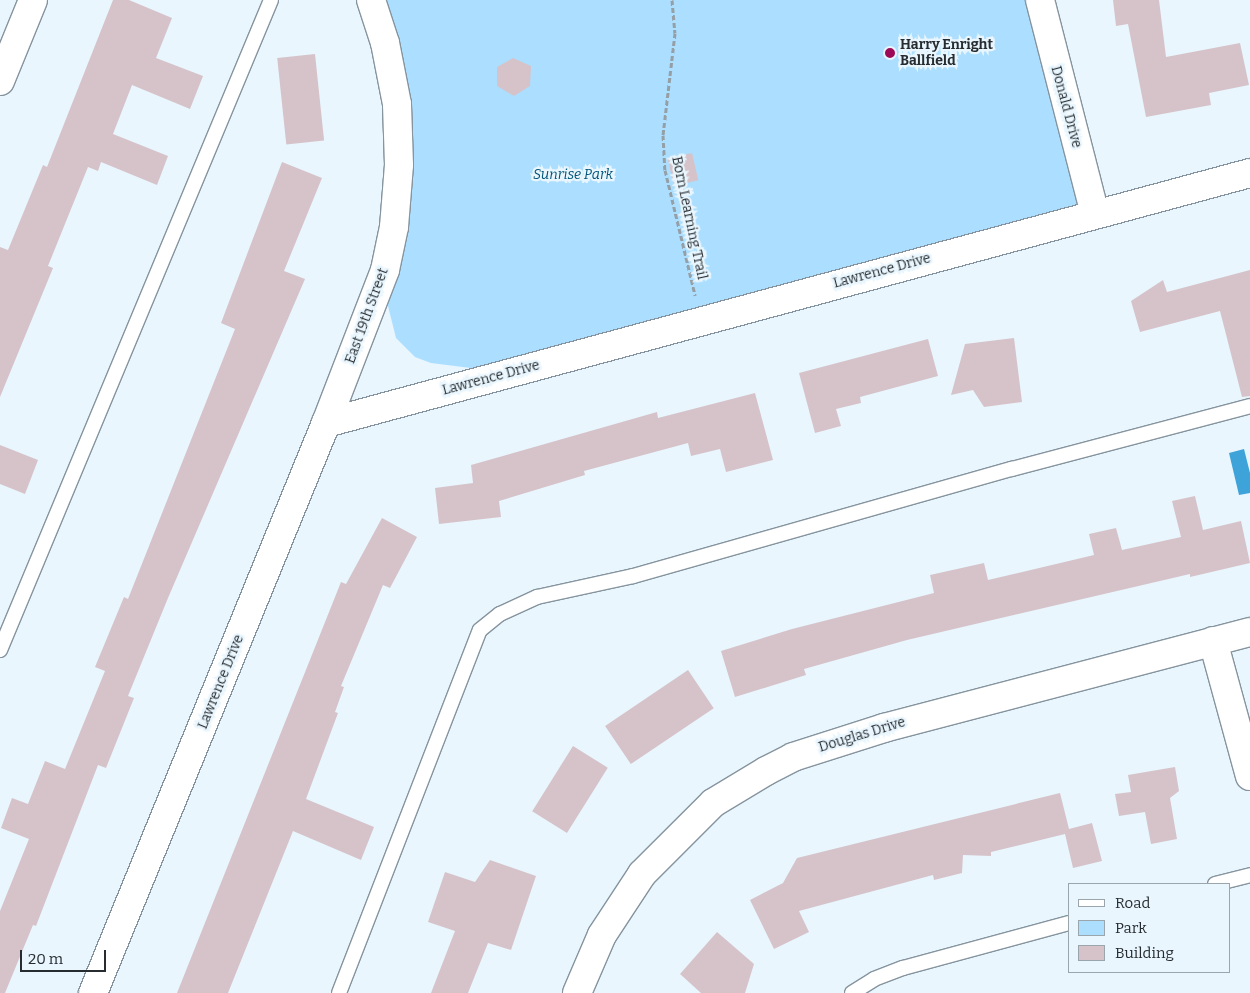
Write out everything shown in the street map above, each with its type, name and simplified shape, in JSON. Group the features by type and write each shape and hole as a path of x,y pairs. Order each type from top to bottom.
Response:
{"street":[{"path":"0,81 33,0"},
{"name":"East 19th Street","path":"326,423 376,297 394,227 399,165 397,104 385,43 371,0"},
{"name":"Donald Drive","path":"1040,0 1095,214"},
{"name":"Lawrence Drive","path":"93,993 326,423 1250,173"},
{"name":"Douglas Drive","path":"577,993 602,935 642,874 713,803 766,771 808,752 884,728 1250,632"},
{"path":"1214,641 1250,776"}],"lane":[{"path":"0,650 271,0"},
{"path":"339,993 480,630 500,614 537,597 633,576 1012,469 1250,406"},
{"path":"1219,883 1250,875"},
{"path":"852,993 874,979 902,968 1068,924"}],"path":[{"name":"Born Learning Trail","path":"672,0 675,33 663,135 665,170 692,290 704,320"}],"green space":[{"name":"Sunrise Park","path":"371,0 1040,0 1095,214 479,369 431,363 415,357 396,338 388,306 399,165"}],"shaded area":[{"path":"1244,449 1250,473 1250,493 1239,495 1229,453"}],"building":[{"path":"113,0 129,0 172,18 156,58 203,76 190,109 132,85 113,134 168,156 157,185 101,162 98,171 88,167 48,266 53,268 0,397 0,247 8,250 43,165 47,167"},
{"path":"1113,0 1159,0 1166,57 1240,43 1249,85 1209,93 1211,105 1146,117 1128,24 1116,26"},
{"path":"315,54 324,141 286,144 277,58"},
{"path":"513,58 531,66 530,86 514,96 497,86 497,67"},
{"path":"692,153 698,180 674,186 668,159"},
{"path":"282,162 322,178 284,271 305,279 128,696 134,698 106,768 98,765 36,926 33,925 5,993 0,993 0,911 29,839 1,828 12,798 28,804 45,761 65,769 105,671 95,667 124,597 128,599 235,329 221,323"},
{"path":"1250,270 1250,396 1242,397 1220,311 1140,332 1131,301 1163,280 1167,292"},
{"path":"1014,338 1022,402 984,407 973,390 951,395 965,344"},
{"path":"928,339 938,376 860,397 861,403 836,409 841,426 815,433 799,373"},
{"path":"755,393 773,460 726,472 720,449 691,456 688,443 584,471 585,475 499,501 501,517 439,524 435,488 473,483 471,465 657,412 658,418"},
{"path":"0,445 38,460 25,494 0,484"},
{"path":"1195,496 1203,530 1241,521 1250,563 1190,577 1190,574 907,640 804,669 806,675 735,697 721,651 792,629 934,593 930,575 984,563 988,580 1094,555 1089,534 1116,528 1122,550 1181,537 1172,501"},
{"path":"382,518 417,537 390,588 383,585 341,686 344,687 335,712 338,713 306,799 374,827 361,860 293,831 228,993 177,993 341,582 346,584"},
{"path":"688,670 714,708 631,764 605,726"},
{"path":"573,746 608,768 567,833 532,811"},
{"path":"1175,767 1179,791 1170,798 1177,839 1151,844 1145,812 1119,816 1115,794 1131,792 1128,775"},
{"path":"1060,793 1069,829 1092,823 1102,861 1073,868 1065,834 991,852 991,856 963,855 962,873 934,880 933,875 799,911 809,932 774,949 750,900 783,883 797,858"},
{"path":"490,860 536,876 511,950 488,943 468,993 431,993 455,931 428,922 445,872 475,882"},
{"path":"717,932 754,964 745,993 701,993 680,974"}],"place":[{"name":"Harry Enright Ballfield","path":"890,53"}]}
